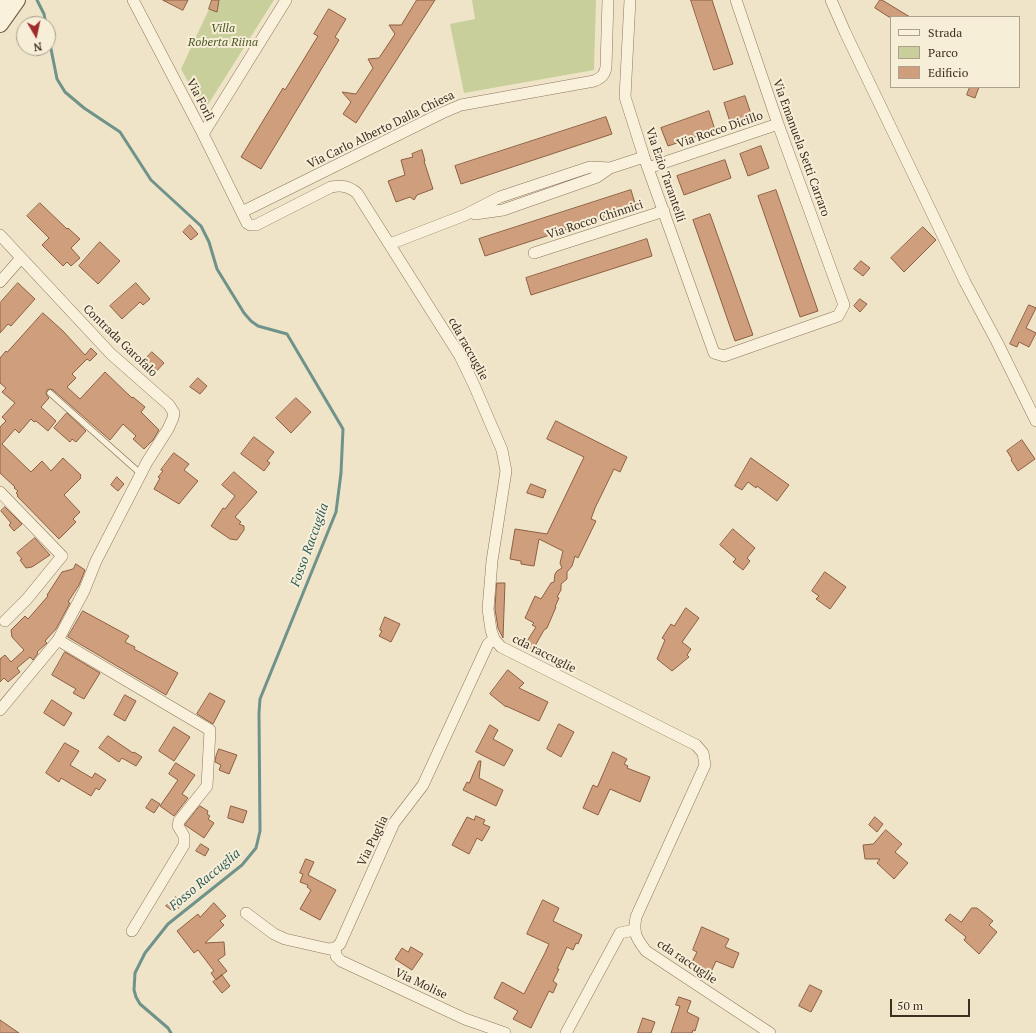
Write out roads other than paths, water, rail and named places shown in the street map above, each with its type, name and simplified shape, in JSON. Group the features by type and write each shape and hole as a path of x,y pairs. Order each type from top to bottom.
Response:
{"main road":[{"path":"1,16 17,1"}],"street":[{"name":"Via Forlì","path":"133,0 242,212"},
{"path":"203,134 286,0"},
{"name":"Via Carlo Alberto Dalla Chiesa","path":"242,212 461,105 594,81 601,78 605,73 606,67 608,0"},
{"name":"Via Ezio Tarantelli","path":"630,0 625,96 644,157 714,353"},
{"name":"Via Emanuela Setti Carraro","path":"714,353 724,356 838,316 844,305 778,124 736,0"},
{"path":"831,0 965,282 998,342 1036,421"},
{"name":"Via Rocco Dicillo","path":"648,168 778,124"},
{"path":"390,244 465,215 503,210 597,177 610,168 644,157"},
{"name":"cda raccuglie","path":"242,212 247,223 250,225 256,225 332,187 342,185 351,188 357,193 390,244 460,356 502,450 506,471 492,561 488,609 494,639 501,647 696,745 703,753 705,765 636,917 634,930 638,941 646,950 770,1033"},
{"name":"Via Rocco Chinnici","path":"534,253 664,211"},
{"name":"Contrada Garofalo","path":"0,235 111,354 169,405 174,413 168,429 147,462 96,561 84,590 58,640 0,710"},
{"path":"0,282 21,258"},
{"path":"0,492 62,556 27,599 5,621"},
{"name":"Via Puglia","path":"335,948 340,944 394,823 423,785 488,644 494,639"},
{"path":"58,640 210,730 207,786 179,820 178,826 184,836 184,845 132,931"},
{"path":"246,913 274,934 285,939 328,949 335,948"},
{"path":"566,1033 620,932 634,930"},
{"name":"Via Molise","path":"335,948 336,956 341,961 465,1019 505,1033"}],"lane":[{"path":"50,393 141,474"}],"waterway":[{"name":"Fosso Raccuglia","path":"37,0 44,16"},
{"name":"Fosso Raccuglia","path":"52,56 57,79 65,92 84,108 120,132 151,180 201,226 209,242 217,269 244,313 258,326 287,334 343,429 341,473 336,512 260,699 260,831 256,848 242,865 168,924 145,953 135,973 134,990 140,1004 168,1028 171,1033"}],"park label":[{"name":"Villa Roberta Riina","path":"223,36"}]}
